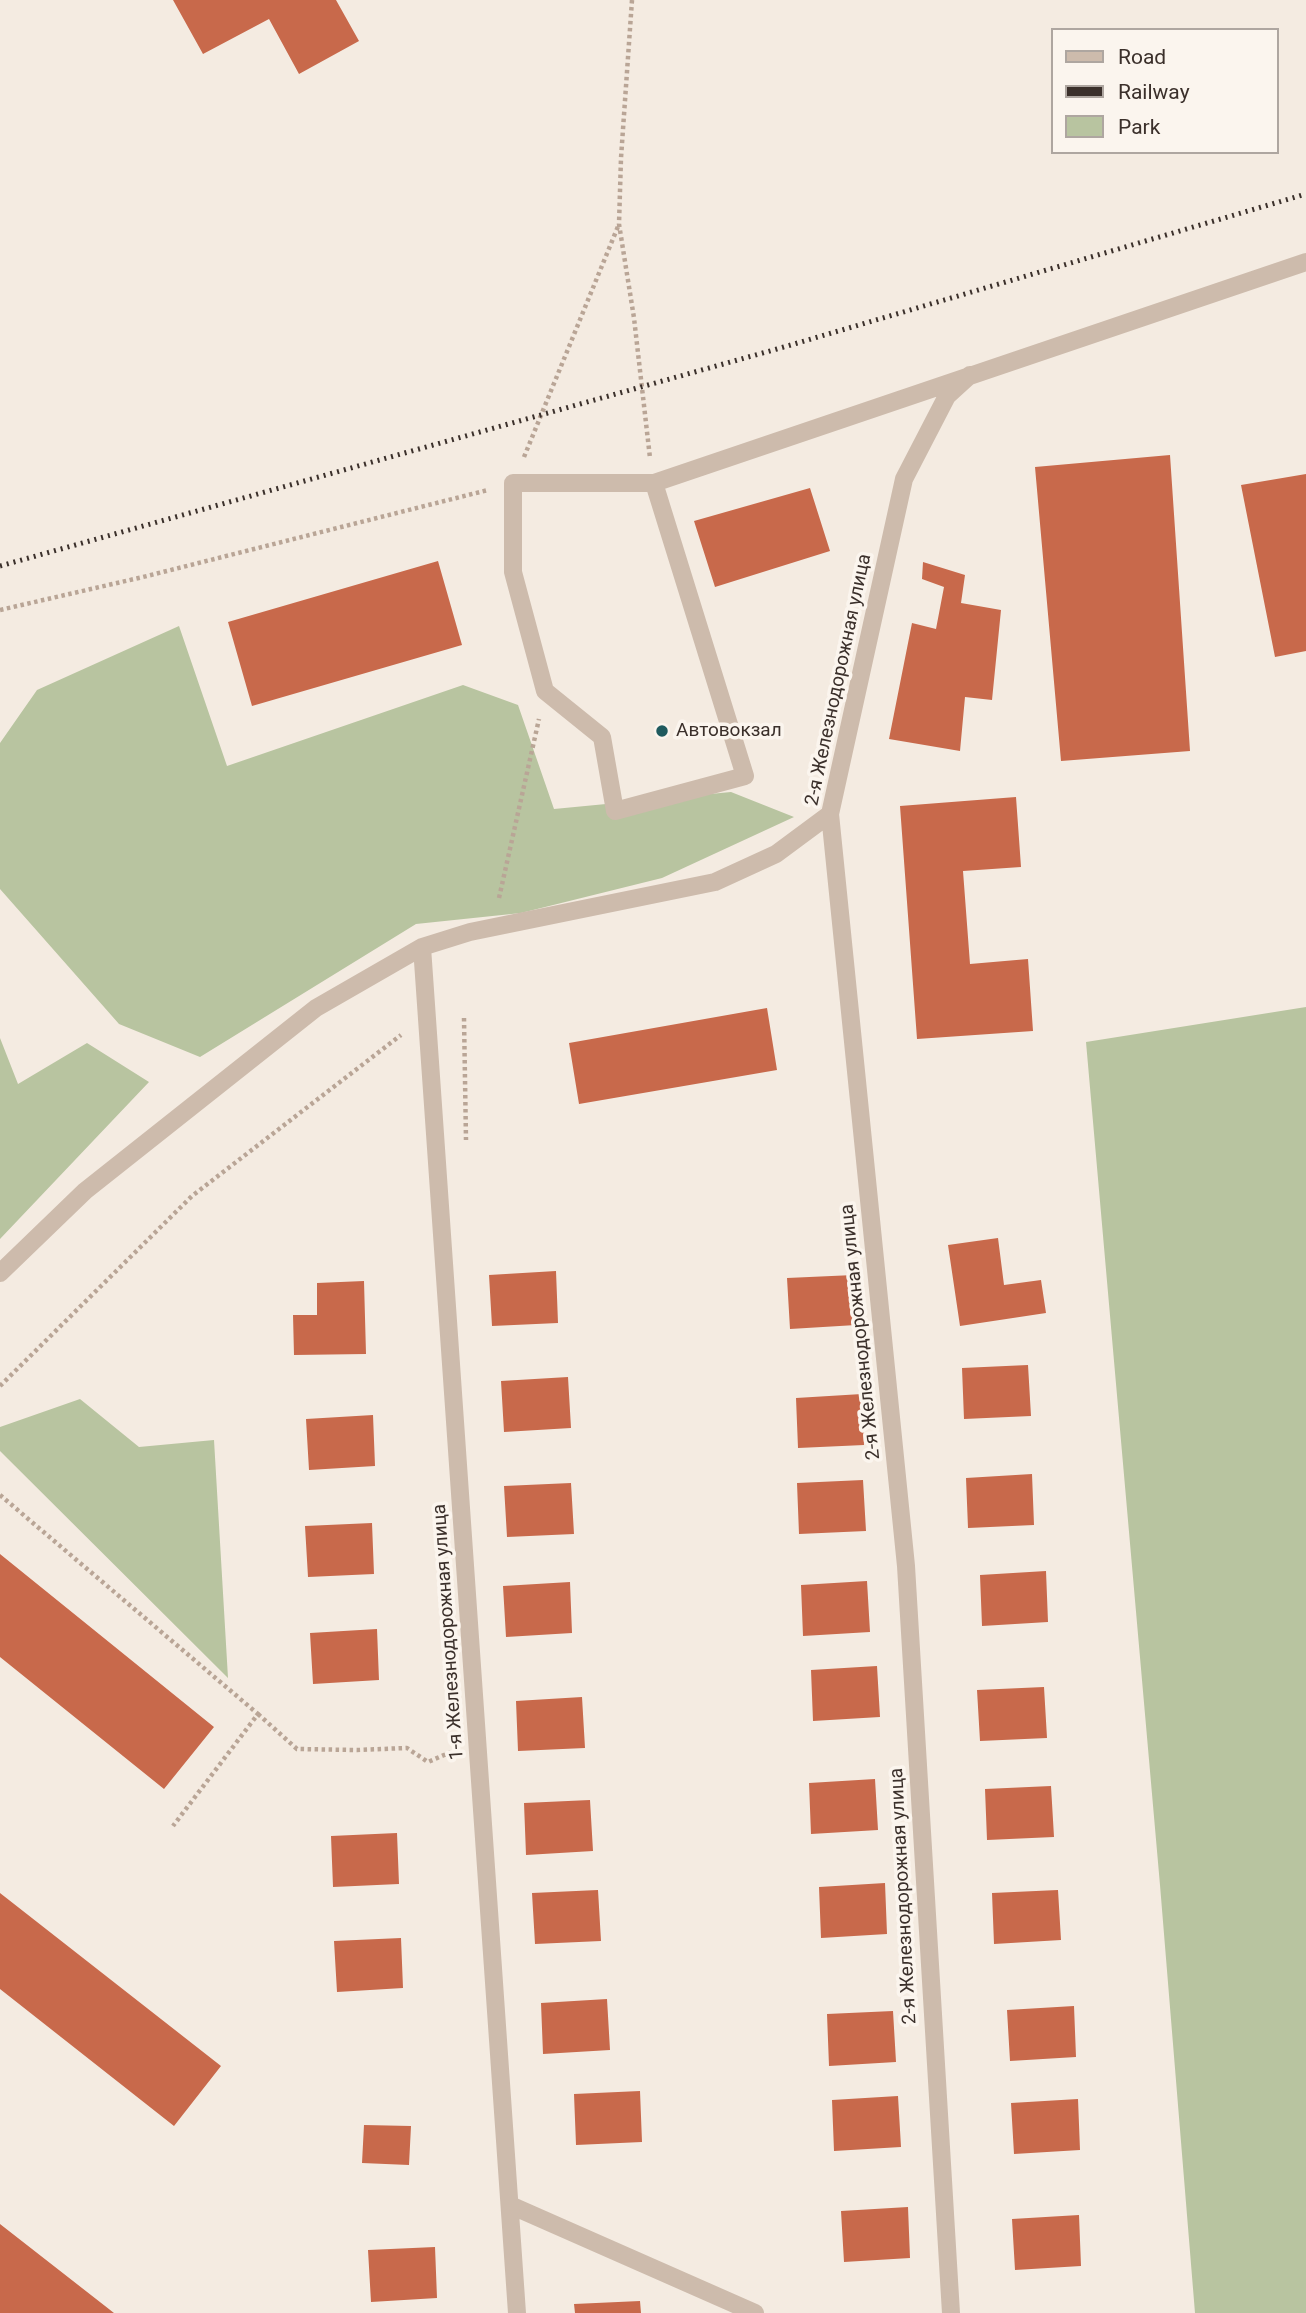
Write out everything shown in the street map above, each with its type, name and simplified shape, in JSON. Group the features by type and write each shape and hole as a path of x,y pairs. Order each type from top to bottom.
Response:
{"street":[{"path":"653,484 745,776 615,811 602,737 545,691 513,572 513,483 653,484 1306,262"},
{"name":"2-я Железнодорожная улица","path":"951,2313 905,1566 830,814 904,479 947,396 970,375"},
{"path":"0,1273 85,1191 316,1007 422,947 493,927 715,881 776,854 830,814"},
{"name":"1-я Железнодорожная улица","path":"422,947 517,2313"},
{"path":"510,2205 755,2313"}],"path":[{"path":"632,0 619,224 634,318 653,484"},
{"path":"0,610 143,577 513,483 619,224"},
{"path":"493,927 545,691"},
{"path":"0,1386 191,1195 427,1015"},
{"path":"0,1495 297,1749 407,1748 428,1762 477,1742"},
{"path":"173,1826 258,1714"}],"green space":[{"path":"179,626 227,766 463,685 518,705 554,809 731,792 794,817 662,878 521,913 416,924 200,1057 119,1024 0,889 0,743 37,690"},
{"path":"1306,1007 1306,2313 1195,2313 1086,1042"},
{"path":"0,1038 18,1084 87,1043 149,1082 0,1239"},
{"path":"80,1399 139,1447 214,1440 228,1678 0,1451 0,1427"}],"building":[{"path":"173,0 336,0 359,41 299,74 269,19 203,54"},
{"path":"1170,455 1190,751 1061,761 1035,467"},
{"path":"1306,474 1306,651 1275,657 1241,485"},
{"path":"810,488 830,551 715,587 694,521"},
{"path":"438,561 462,645 252,706 228,622"},
{"path":"923,562 965,575 961,603 1001,610 992,700 965,697 960,751 889,739 912,623 936,629 944,587 922,579"},
{"path":"1016,797 1021,867 963,871 970,964 1028,959 1033,1031 917,1039 900,806"},
{"path":"767,1008 777,1070 579,1104 569,1043"},
{"path":"998,1238 1004,1285 1041,1280 1046,1313 960,1326 948,1245"},
{"path":"556,1271 558,1323 492,1326 489,1275"},
{"path":"854,1275 856,1325 790,1329 787,1278"},
{"path":"364,1281 366,1354 294,1355 293,1315 317,1315 317,1283"},
{"path":"1028,1365 1031,1416 964,1419 962,1368"},
{"path":"568,1377 571,1428 504,1432 501,1381"},
{"path":"862,1394 864,1445 798,1448 796,1398"},
{"path":"373,1415 375,1466 309,1470 306,1419"},
{"path":"1032,1474 1034,1525 968,1528 966,1478"},
{"path":"863,1480 866,1531 799,1534 797,1483"},
{"path":"571,1483 574,1534 507,1537 504,1486"},
{"path":"372,1523 374,1574 308,1577 305,1526"},
{"path":"0,1554 214,1727 164,1789 0,1657"},
{"path":"1046,1571 1048,1622 982,1626 980,1575"},
{"path":"867,1581 870,1632 803,1636 801,1585"},
{"path":"570,1582 572,1633 506,1637 503,1586"},
{"path":"377,1629 379,1680 313,1684 310,1633"},
{"path":"877,1666 880,1717 813,1721 811,1670"},
{"path":"1044,1687 1047,1738 980,1741 977,1690"},
{"path":"582,1697 585,1748 518,1751 516,1701"},
{"path":"875,1779 878,1830 811,1834 809,1783"},
{"path":"1051,1786 1054,1837 987,1840 985,1789"},
{"path":"590,1800 593,1851 526,1855 524,1803"},
{"path":"397,1833 399,1884 333,1887 331,1836"},
{"path":"885,1883 887,1934 821,1938 819,1887"},
{"path":"598,1890 601,1941 535,1944 532,1893"},
{"path":"1058,1890 1061,1940 994,1944 992,1893"},
{"path":"0,1893 221,2066 174,2126 0,1989"},
{"path":"401,1938 403,1988 337,1992 334,1941"},
{"path":"607,1999 610,2050 543,2054 541,2003"},
{"path":"1074,2006 1076,2057 1010,2061 1007,2010"},
{"path":"893,2011 896,2062 829,2066 827,2014"},
{"path":"640,2091 642,2142 576,2145 574,2094"},
{"path":"898,2096 901,2147 834,2151 832,2100"},
{"path":"1078,2099 1080,2150 1014,2154 1011,2103"},
{"path":"364,2125 411,2126 409,2165 362,2163"},
{"path":"908,2207 910,2258 844,2262 841,2211"},
{"path":"1079,2215 1081,2266 1015,2270 1012,2219"},
{"path":"0,2224 114,2313 0,2313"},
{"path":"435,2247 437,2298 371,2302 368,2250"},
{"path":"640,2301 641,2313 575,2313 574,2304"}],"railway":[{"path":"0,566 777,349 1306,194"}],"place":[{"name":"Автовокзал","path":"662,731"}]}
